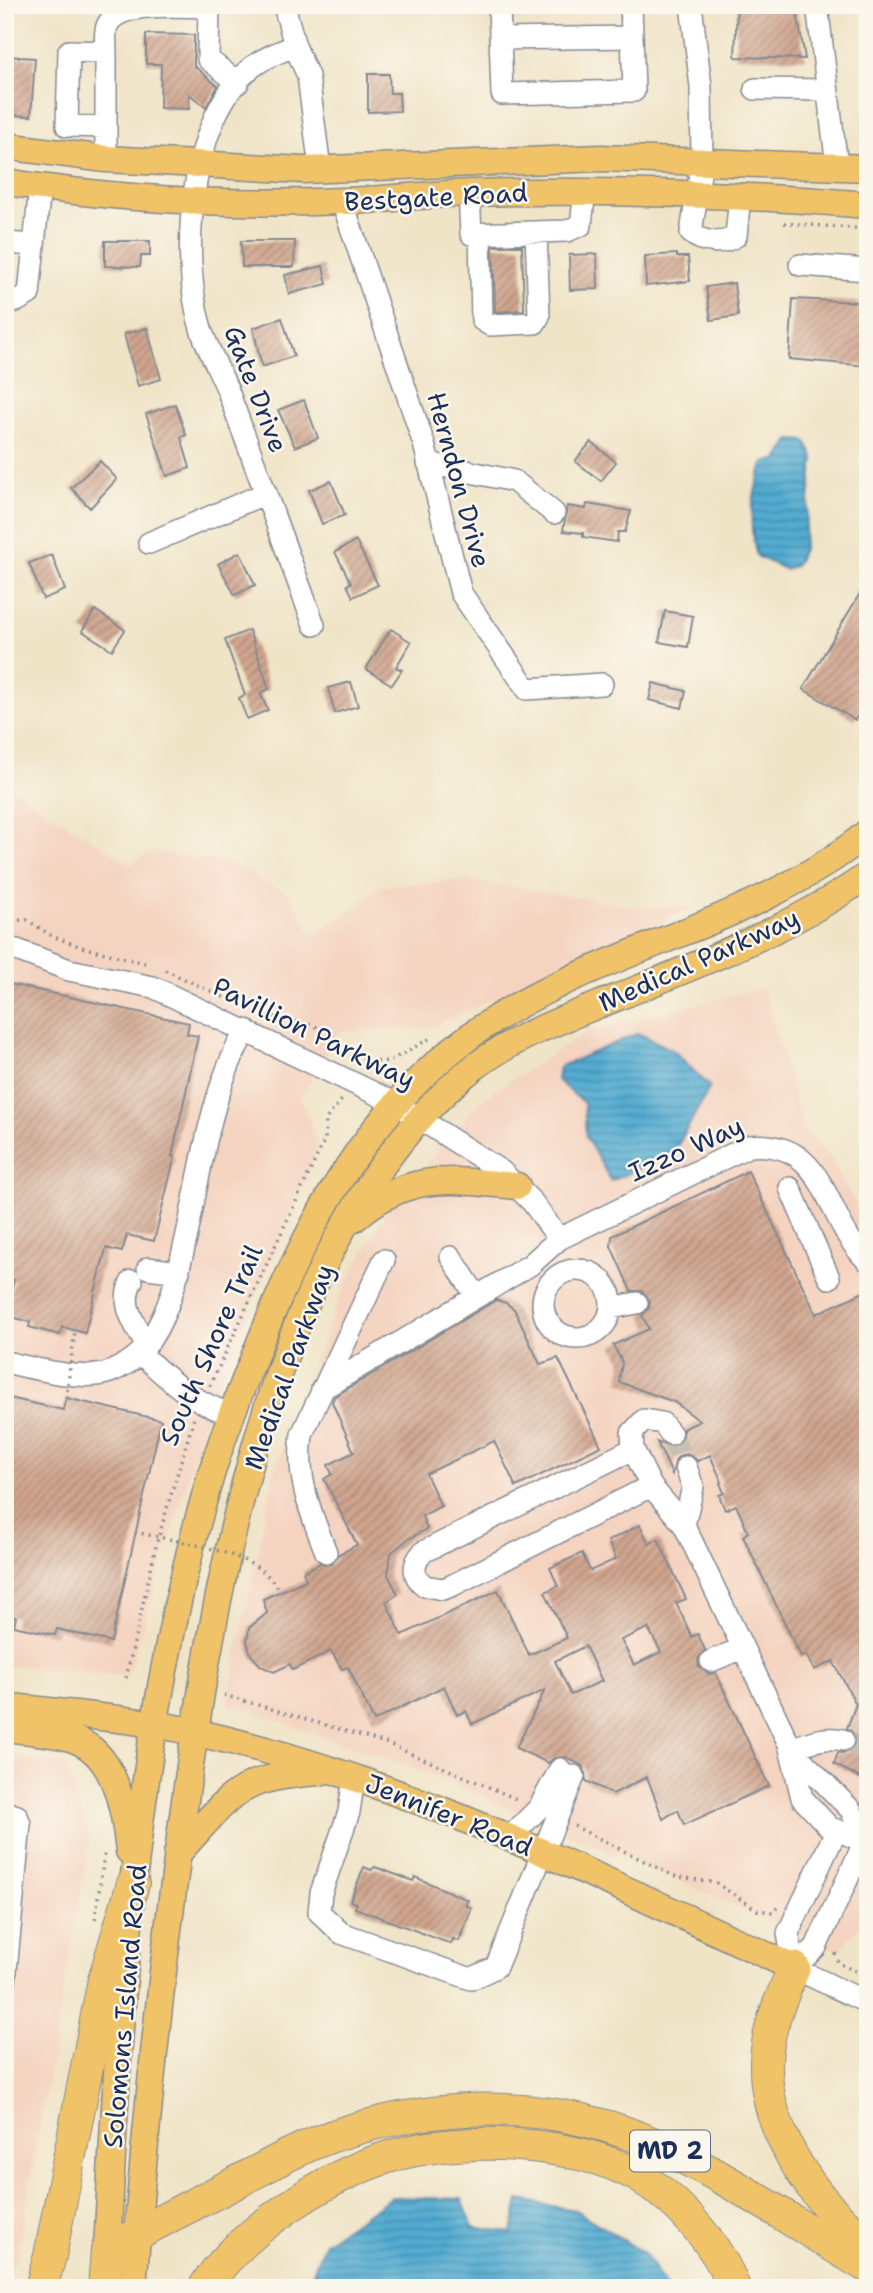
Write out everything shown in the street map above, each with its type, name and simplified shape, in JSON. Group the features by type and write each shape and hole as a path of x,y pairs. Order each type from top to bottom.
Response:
{"highway":[{"path":"41,2288 50,2256 104,1980 133,1884"},
{"path":"794,1968 767,2049 770,2103 782,2140 810,2185 868,2243"},
{"name":"MD 2","path":"107,2250 293,2152 344,2132 447,2111 500,2108 568,2116 616,2128 662,2147 868,2267"},
{"path":"204,2288 213,2274 271,2222 291,2206 341,2176 390,2157 455,2146 512,2145 614,2165 639,2177 661,2192 704,2235 734,2288"},
{"name":"Solomons Island Road","path":"104,2288 107,2250"}],"main road":[{"name":"Bestgate Road","path":"5,146 106,159 320,169 601,158 868,168"},
{"path":"106,159 106,195"},
{"name":"Bestgate Road","path":"5,181 106,195 194,202 342,201 468,193 586,191 740,196 868,205"},
{"name":"Medical Parkway","path":"156,1725 189,1558 230,1415 308,1233 344,1171 395,1102 471,1036 514,1007 565,981 784,890 843,853 868,832"},
{"name":"Medical Parkway","path":"194,1732 225,1562 246,1483 287,1356 316,1280 343,1228 371,1179 419,1117 467,1073 517,1039 737,948 810,912 868,875"},
{"path":"343,1228 386,1194 421,1182 463,1180 517,1186"},
{"name":"Jennifer Road","path":"5,1706 194,1732 345,1774 544,1853 794,1968"},
{"name":"Solomons Island Road","path":"107,2250 118,2038 133,1884 156,1725"},
{"path":"5,1728 72,1738 91,1749 112,1776 121,1799 133,1884"},
{"name":"Solomons Island Road","path":"133,2288 159,1993 194,1732"},
{"path":"177,1854 229,1797 255,1781 276,1775 345,1774"}],"street":[{"path":"284,5 295,46 308,76 320,169"},
{"path":"499,5 502,94 634,91 631,5"},
{"path":"691,5 701,87 702,161 691,233 712,241 729,241 736,236 740,196"},
{"path":"817,5 837,166"},
{"path":"106,159 107,26 117,14 137,7 209,7 208,59 238,83"},
{"path":"500,39 632,37"},
{"name":"Gate Drive","path":"295,46 269,56 250,69 213,121 200,165 191,242 202,331 266,493 314,625"},
{"path":"106,52 69,51 67,126 106,127"},
{"path":"754,89 827,90"},
{"path":"5,301 17,301 29,294 40,187"},
{"path":"468,193 471,234 567,232 581,225 586,191"},
{"name":"Herndon Drive","path":"342,201 428,463 461,593 527,689 602,684"},
{"path":"480,233 482,320 490,325 535,323 540,316 536,232"},
{"path":"5,243 34,245"},
{"path":"800,265 868,270"},
{"path":"428,463 514,481 554,513"},
{"path":"149,543 266,493"},
{"name":"Pavillion Parkway","path":"5,949 17,950 69,970 153,987 395,1102 501,1171 517,1186 559,1239"},
{"path":"5,1362 50,1371 95,1375 108,1373 143,1349 160,1322 179,1272 222,1086 236,1048 246,1030"},
{"name":"Izzo Way","path":"322,1389 530,1265 559,1239 749,1146 766,1145 802,1158 815,1172 847,1240 868,1261"},
{"path":"790,1188 829,1278"},
{"path":"804,1220 832,1207"},
{"path":"559,1239 562,1274"},
{"path":"450,1257 477,1297"},
{"path":"326,1552 303,1492 299,1454 302,1434 384,1260"},
{"path":"582,1271 600,1279 610,1296 611,1308 606,1322 592,1335 572,1338 555,1331 544,1313 543,1298 547,1287 562,1274 582,1271"},
{"path":"143,1349 126,1302 126,1291 140,1274 179,1272"},
{"path":"611,1308 637,1303"},
{"name":"Medical Parkway","path":"143,1349 179,1390 200,1404 230,1415"},
{"path":"671,1434 662,1423 644,1420 632,1433 633,1449 651,1486 684,1525 791,1749 802,1798 829,1827 866,1843"},
{"path":"633,1449 423,1552 415,1564 415,1573 425,1586 443,1589 651,1486"},
{"path":"684,1525 693,1487 686,1467"},
{"path":"710,1661 743,1648"},
{"path":"791,1749 829,1737 843,1740"},
{"path":"791,1749 851,1811 866,1843"},
{"path":"345,1774 349,1812 321,1893 319,1912 341,1933 471,1979 496,1967 544,1853 567,1772 539,1808 509,1838"},
{"path":"5,1812 17,1816 20,1824 5,1981"},
{"path":"794,1968 788,1933 836,1831"},
{"path":"794,1968 816,1947 866,1843"},
{"name":"Jennifer Road","path":"794,1968 868,2003"}],"path":[{"name":"South Shore Trail","path":"126,1678 157,1542 191,1423 325,1139 326,1119 355,1084"},
{"path":"65,1398 75,1331"},
{"path":"135,1532 243,1558 276,1583 279,1592"},
{"path":"222,1695 386,1743 531,1805"},
{"path":"569,1823 674,1876 716,1882 757,1910 773,1912 779,1906"},
{"path":"93,1928 107,1837"},
{"path":"838,1943 835,1954 838,1963 868,1977"}],"shaded area":[{"path":"5,785 131,864 152,851 230,863 289,894 312,936 383,886 467,880 637,907 695,907 431,1027 340,1031 301,1097 318,1147 209,1409 128,1676 5,1666"},
{"path":"763,988 804,1130 831,1159 868,1227 868,1916 839,1951 440,1778 227,1703 275,1466 341,1294 388,1208 483,1098 586,1032"},
{"path":"5,1757 64,1764 90,1838 17,2258 5,2278"}],"water":[{"path":"790,440 806,441 814,458 803,549 796,565 786,570 757,556 752,520 756,486 764,462 778,460"},
{"path":"638,1033 673,1050 710,1087 674,1152 611,1181 586,1137 584,1103 557,1080 559,1067"},
{"path":"392,2197 462,2199 473,2227 512,2233 519,2200 575,2210 644,2253 667,2288 339,2288 313,2272 325,2242"}],"building":[{"path":"737,5 791,5 797,12 805,59 735,57"},
{"path":"146,34 194,35 194,66 218,86 206,107 189,94 189,109 160,108 161,64 146,64"},
{"path":"5,56 35,58 31,116 5,115"},
{"path":"368,74 389,74 390,93 399,93 400,111 368,112"},
{"path":"105,241 150,241 150,256 141,256 140,267 105,266"},
{"path":"241,241 295,241 294,267 242,267"},
{"path":"493,246 522,246 524,310 495,312"},
{"path":"597,254 598,289 570,290 569,255"},
{"path":"677,254 677,257 688,257 690,281 646,286 645,256"},
{"path":"323,266 327,284 289,294 285,275"},
{"path":"734,283 738,316 711,320 706,287"},
{"path":"793,299 859,302 858,307 868,308 868,366 789,359"},
{"path":"282,318 294,356 262,367 253,328"},
{"path":"147,328 161,379 138,386 124,334"},
{"path":"304,400 318,438 295,447 278,410"},
{"path":"175,404 186,435 181,437 190,468 167,476 146,414"},
{"path":"591,442 616,462 601,481 575,461"},
{"path":"100,461 117,479 90,508 71,488"},
{"path":"331,481 345,515 322,524 309,490"},
{"path":"587,504 631,511 625,532 618,532 617,542 563,531 567,506 586,509"},
{"path":"356,541 378,585 353,597 347,585 351,583 335,552"},
{"path":"240,552 255,585 235,595 218,564"},
{"path":"52,555 65,590 43,599 29,563"},
{"path":"868,580 868,689 864,696 868,698 855,720 803,689"},
{"path":"95,610 125,630 112,650 82,631"},
{"path":"665,611 693,616 688,647 659,642"},
{"path":"391,629 411,642 396,667 402,670 392,685 366,669"},
{"path":"249,630 269,689 260,693 268,710 247,719 239,698 245,695 225,640"},
{"path":"351,682 358,706 335,713 328,688"},
{"path":"653,683 686,691 682,708 649,700"},
{"path":"5,983 189,1023 187,1034 198,1036 172,1156 175,1156 154,1241 127,1235 122,1252 106,1248 85,1333 62,1327 60,1335 29,1327 30,1322 5,1315 14,1280 5,1278"},
{"path":"748,1171 816,1314 868,1290 868,1782 834,1764 838,1753 848,1752 856,1743 855,1735 847,1728 856,1704 833,1661 814,1670 806,1655 801,1657 743,1536 748,1532 736,1505 725,1510 719,1495 724,1493 720,1483 722,1482 710,1455 698,1461 689,1454 681,1455 676,1459 672,1474 657,1442 667,1446 679,1445 683,1438 683,1429 700,1421 674,1402 619,1382 622,1362 613,1345 649,1329 642,1315 649,1308 650,1301 642,1291 631,1291 611,1246 612,1236"},
{"path":"496,1300 514,1309 540,1364 558,1358 601,1446 516,1487 494,1441 426,1474 441,1506 422,1516 427,1529 408,1539 391,1553 388,1575 398,1594 386,1602 402,1635 498,1590 529,1655 567,1638 545,1592 558,1586 550,1568 582,1553 590,1571 616,1559 608,1541 640,1525 649,1544 658,1539 686,1599 676,1603 692,1637 698,1634 705,1650 698,1659 699,1667 709,1674 716,1673 769,1786 684,1825 678,1810 663,1819 647,1777 613,1794 586,1781 584,1767 566,1757 554,1758 548,1763 516,1748 545,1690 472,1724 466,1711 457,1715 444,1686 374,1721 348,1667 342,1669 331,1651 293,1670 290,1664 274,1672 261,1666 251,1655 247,1642 249,1628 267,1613 263,1599 306,1580 303,1572 320,1563 331,1564 339,1554 357,1545 324,1479 332,1474 328,1465 354,1452 332,1402 334,1397","holes":["648,1628 661,1652 634,1665 621,1640","585,1646 602,1681 571,1695 555,1661"]},
{"path":"5,1397 63,1410 66,1398 161,1420 111,1642 57,1629 55,1635 14,1626 16,1617 5,1615"},
{"path":"364,1867 371,1870 375,1867 413,1881 415,1877 468,1900 465,1905 472,1908 459,1941 453,1939 451,1944 355,1908 357,1904 350,1901"}],"tunnel":[{"path":"671,1434 686,1467"},
{"path":"843,1740 868,1751"}]}
